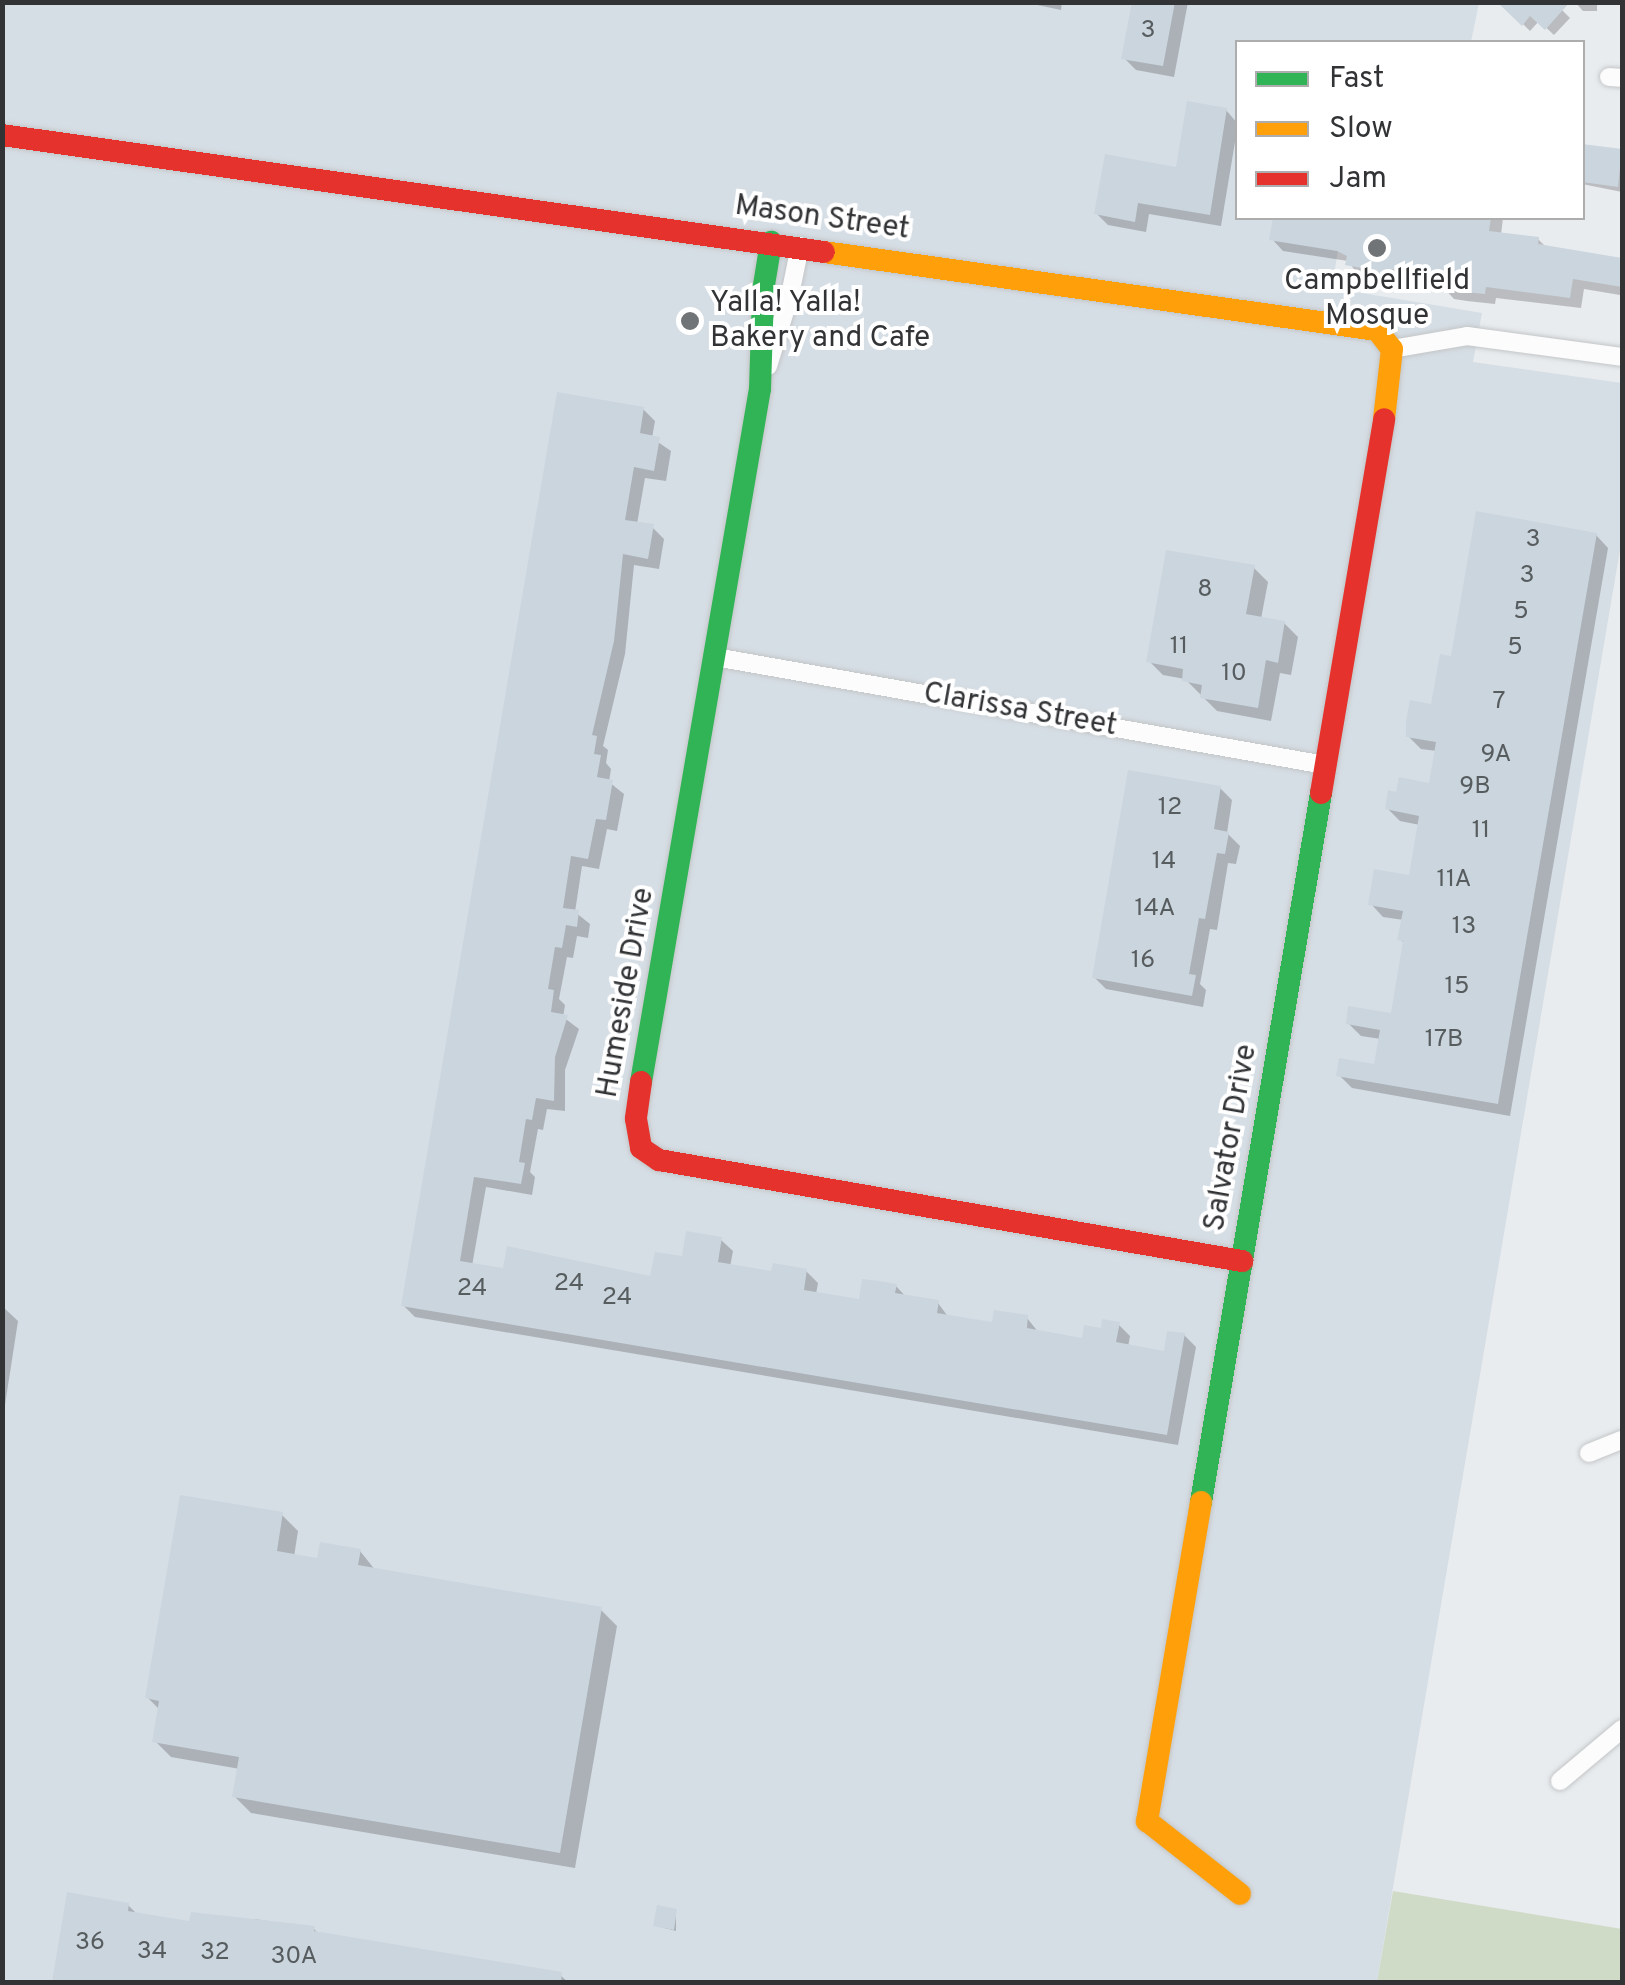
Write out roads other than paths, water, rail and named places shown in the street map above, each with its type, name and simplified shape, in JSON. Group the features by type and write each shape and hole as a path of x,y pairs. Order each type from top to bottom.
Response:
{"street":[{"name":"Mason Street","path":"2,135 1377,330 1392,349"},
{"name":"Humeside Drive","path":"771,242 764,290 760,389 641,1084 636,1119 641,1148 659,1160 1242,1260"},
{"path":"760,389 790,295 800,246"},
{"path":"1392,349 1467,336 1622,357"},
{"name":"Salvator Drive","path":"1240,1894 1147,1822 1394,361 1392,349"},
{"name":"Clarissa Street","path":"715,656 1326,765"},
{"path":"1589,1453 1622,1440"},
{"path":"1560,1781 1622,1730"}],"place":[{"name":"Campbellfield Mosque","path":"1377,248"},
{"name":"Yalla! Yalla! Bakery and Cafe","path":"690,321"}]}
